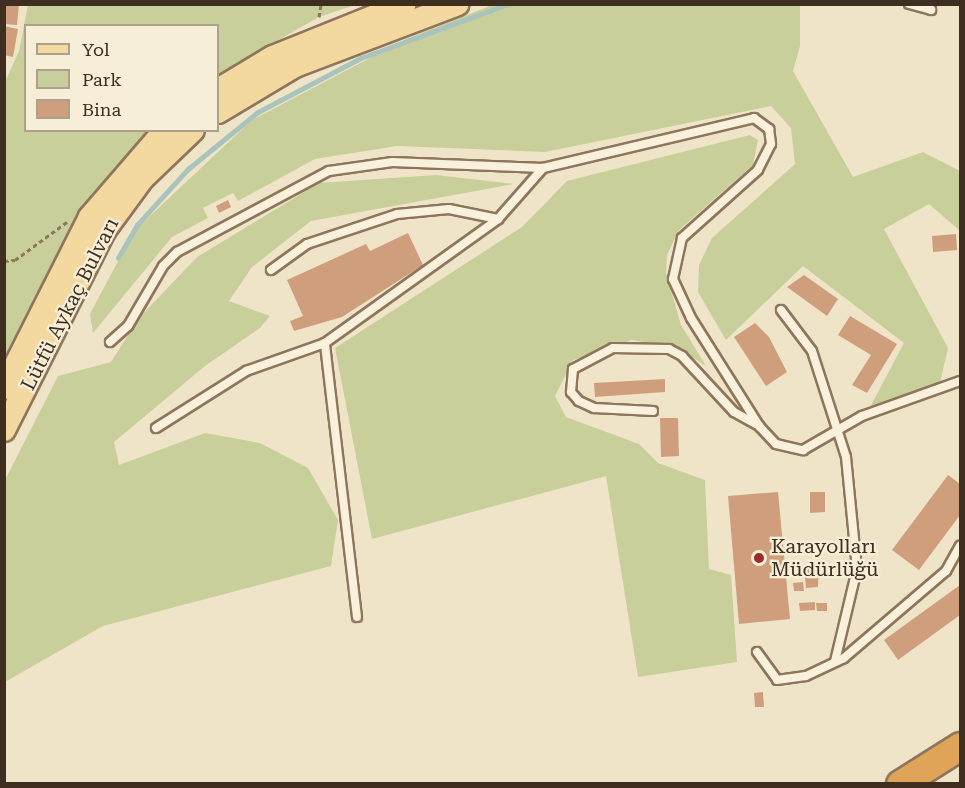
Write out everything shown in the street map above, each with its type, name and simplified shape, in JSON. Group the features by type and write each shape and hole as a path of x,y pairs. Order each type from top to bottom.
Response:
{"highway":[{"path":"900,783 960,746"}],"main road":[{"path":"219,89 273,57 405,4"},
{"path":"219,111 295,66 458,4"},
{"name":"Lütfü Aykaç Bulvarı","path":"4,430 40,347 90,217 163,132"},
{"name":"Lütfü Aykaç Bulvarı","path":"4,388 40,347 104,231 142,178 191,132"}],"lane":[{"path":"909,4 931,10 928,4"},
{"path":"110,342 128,326 163,266 177,252 329,171 392,162 543,168 725,121 754,118 769,129 771,144 758,170 682,238 673,258 673,279 691,318 760,427 776,444 803,450 840,432 862,416 960,381"},
{"path":"156,428 246,371 325,343 498,219 543,168"},
{"path":"271,270 307,244 397,214 449,209 498,219"},
{"path":"781,310 812,351 840,432 857,569 835,662"},
{"path":"325,343 357,617"},
{"path":"653,411 594,408 579,401 571,392 573,369 613,348 669,349 682,356 734,412 760,427"},
{"path":"757,652 777,680 806,676 835,662 946,571 960,546"}],"path":[{"path":"319,16 321,4"},
{"path":"4,261 15,260 79,215 90,217"}],"green space":[{"path":"495,4 800,5 800,46 793,71 853,177 923,152 960,171 960,231 929,204 884,229 948,348 940,383 869,409 904,343 803,266 726,340 698,292 699,265 712,238 795,164 791,128 771,106 545,152 397,146 315,159 238,201 233,193 203,208 208,218 172,237 93,333 90,314 134,231 252,120 404,40"},
{"path":"28,5 355,5 319,17 219,73 219,24 24,24"},
{"path":"24,25 24,132 153,132 72,225 5,362 5,82 19,51"},
{"path":"750,135 758,140 753,165 679,230 667,255 666,273 681,325 706,366 678,348 632,340 573,360 555,396 566,417 639,444 658,463 705,480 709,569 731,575 737,662 638,677 606,476 372,539 335,348 522,227 567,181"},
{"path":"436,175 514,184 311,221 252,267 229,301 270,316 260,328 205,366 114,442 119,465 205,433 260,443 308,468 338,520 331,566 103,626 5,682 5,480 58,376 111,362 139,318 197,257 319,183"}],"building":[{"path":"4,4 19,4 17,25 4,24"},
{"path":"4,26 18,29 13,57 4,55"},
{"path":"228,200 231,207 219,213 216,206"},
{"path":"408,233 423,265 342,317 294,331 290,321 303,316 287,280 366,244 370,251"},
{"path":"956,234 957,250 933,252 932,236"},
{"path":"804,275 838,299 827,316 787,287"},
{"path":"850,316 897,344 867,393 852,385 871,355 838,335"},
{"path":"755,323 769,337 787,372 766,386 734,337"},
{"path":"665,379 665,392 595,397 594,383"},
{"path":"660,418 678,418 679,456 661,457"},
{"path":"948,475 960,484 960,515 919,570 892,550"},
{"name":"Karayolları Müdürlüğü","path":"778,492 790,619 739,624 728,496"},
{"path":"810,492 825,492 825,512 810,513"},
{"path":"819,565 818,587 806,588 804,566"},
{"path":"803,582 804,591 794,591 793,583"},
{"path":"960,585 960,615 898,660 884,640"},
{"path":"815,602 815,610 800,611 799,603"},
{"path":"816,603 827,603 827,611 817,611"},
{"path":"763,692 764,707 755,707 754,693"}],"waterway":[{"path":"118,258 137,225 188,169 258,112 361,58 508,4"}],"place":[{"name":"Karayolları Müdürlüğü","path":"759,558"}]}
